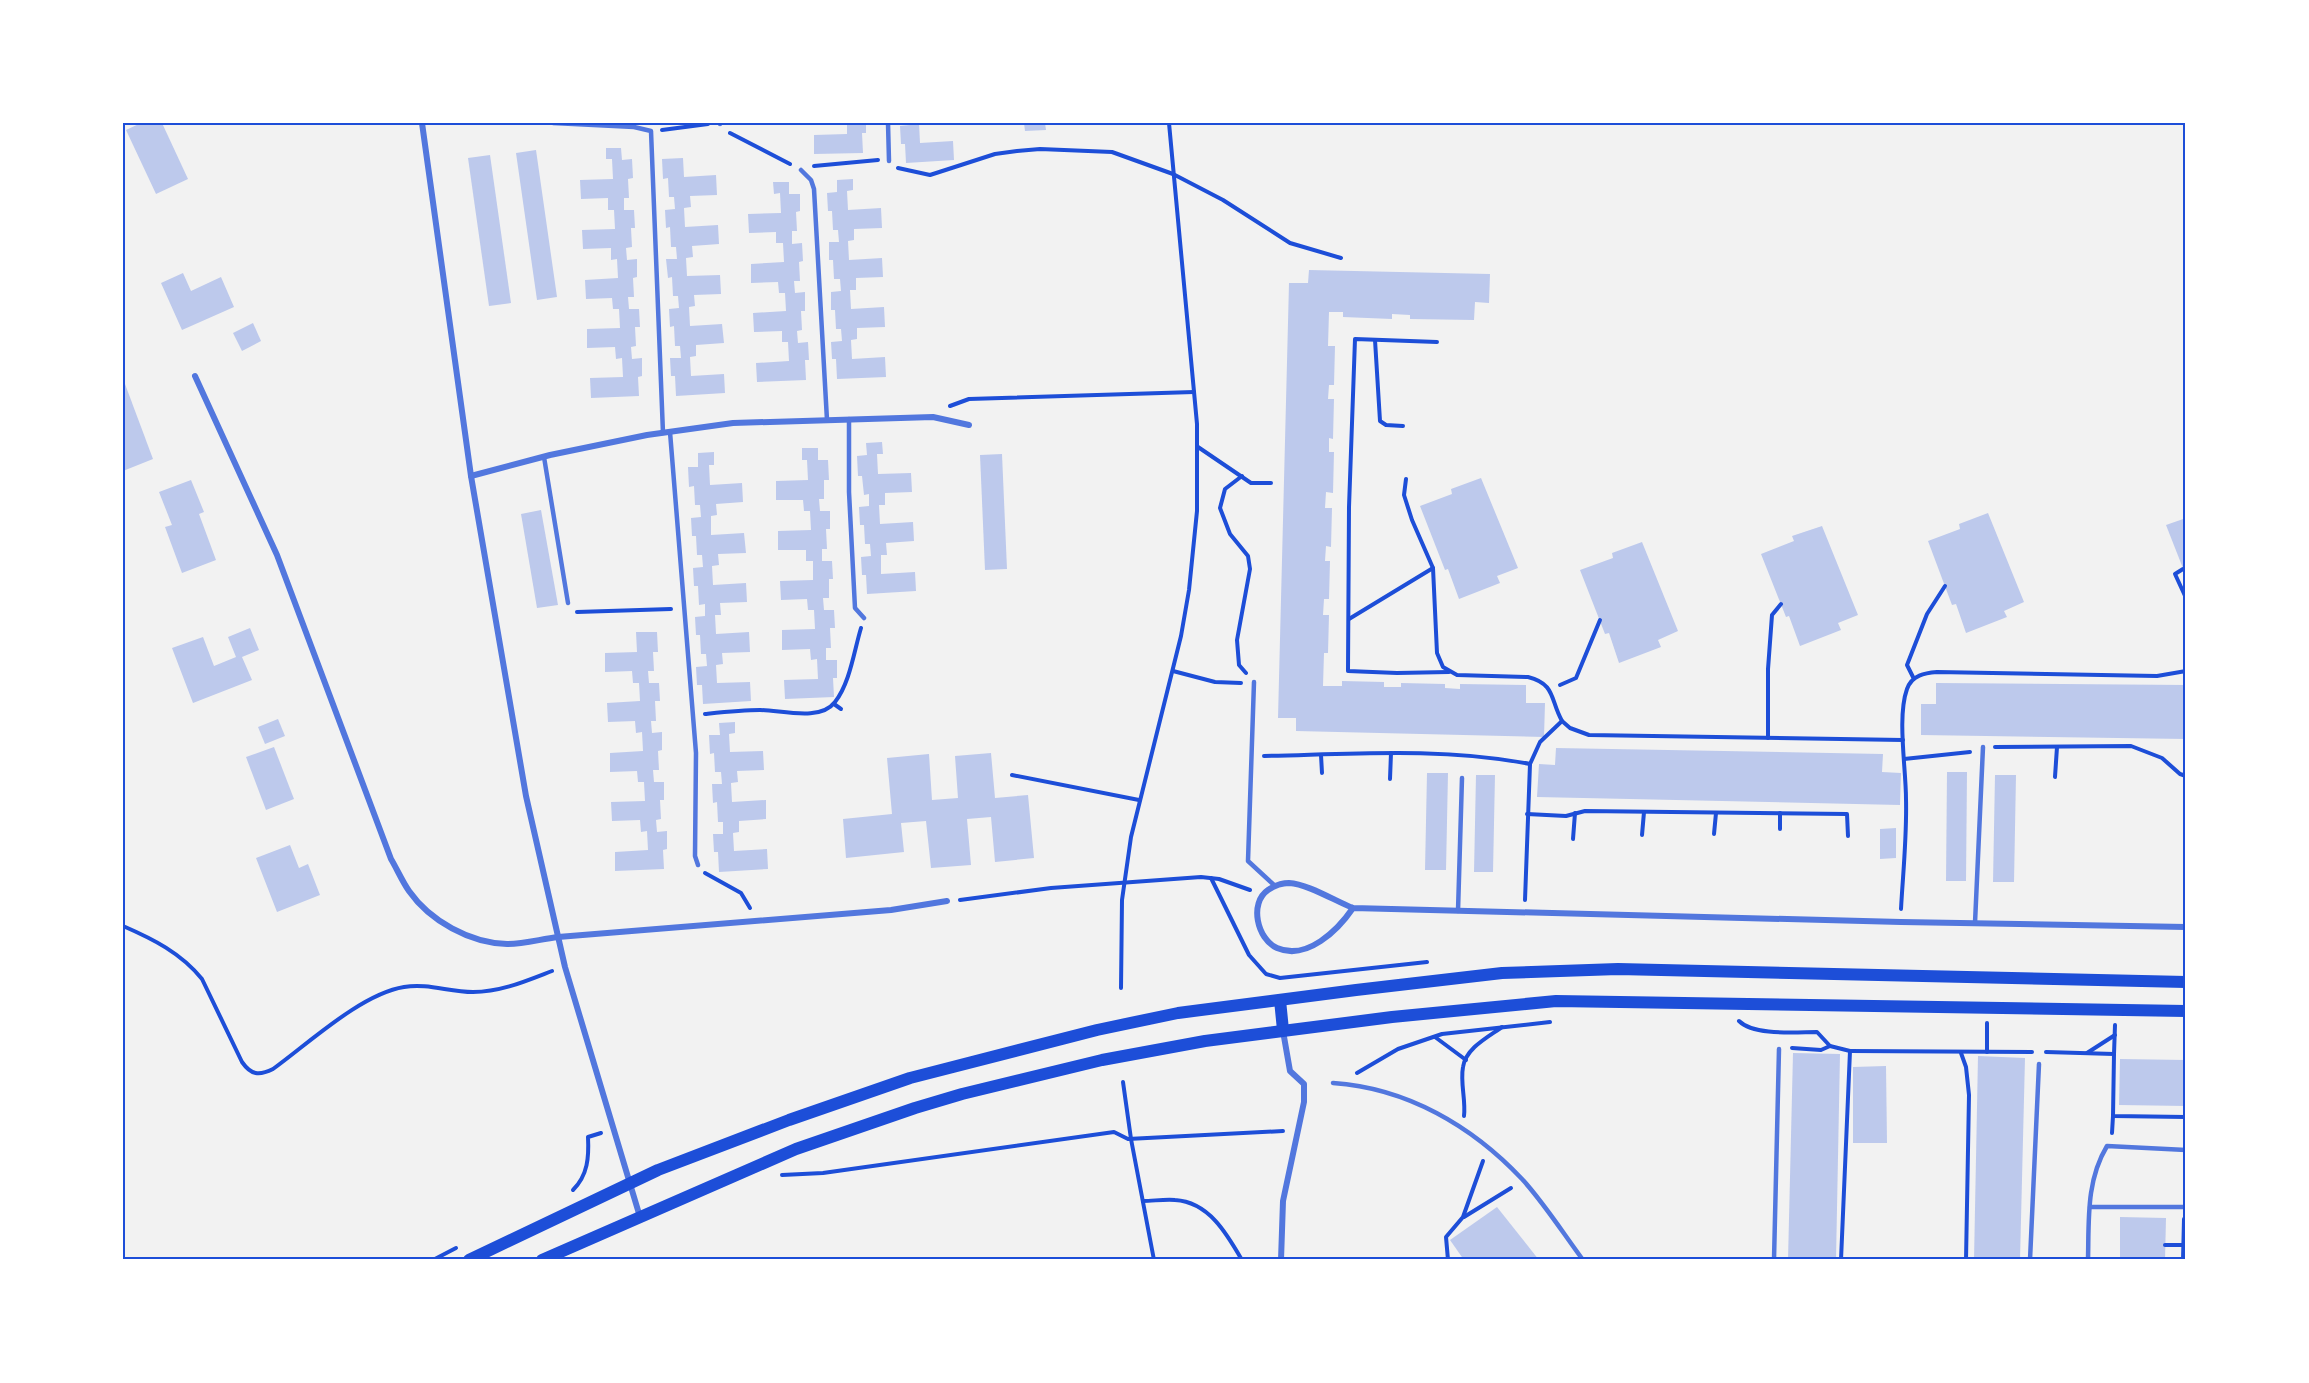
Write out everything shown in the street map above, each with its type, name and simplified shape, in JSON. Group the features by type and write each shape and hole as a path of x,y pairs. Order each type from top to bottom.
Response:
{"main road":[{"path":"469,1260 628,1184 789,1120 910,1078 1097,1030 1178,1013 1502,973 1579,969 2186,982"},
{"path":"1280,1000 1283,1030"},
{"path":"542,1260 796,1149 962,1094 1102,1060 1204,1041 1556,1000 2186,1011"}],"street":[{"path":"422,123 471,476 526,796 565,968 628,1184 640,1216"},
{"path":"195,376 277,555 391,859 409,891 428,913 453,929 478,939 507,944 891,910 947,901"},
{"path":"471,476 544,457 667,433 733,423 933,417 969,424"},
{"path":"1353,908 1342,924 1328,937 1309,947 1292,950 1277,948 1266,939 1259,925 1256,910 1262,894 1275,885 1288,883 1301,886 1353,908 2186,927"},
{"path":"1281,1260 1283,1200 1304,1102 1304,1084 1290,1071 1283,1030"}],"lane":[{"path":"553,123 634,127 651,131 667,433 697,772 695,856 698,864"},
{"path":"888,123 889,160"},
{"path":"801,170 811,180 814,189 827,420"},
{"path":"849,419 849,492 855,608 864,618"},
{"path":"544,457 568,603"},
{"path":"1254,682 1248,861 1275,885"},
{"path":"1975,923 1983,747"},
{"path":"1458,911 1462,778"},
{"path":"1774,1260 1779,1049"},
{"path":"2030,1260 2039,1064"},
{"path":"1333,1083 1378,1090 1402,1098 1425,1107 1462,1127 1488,1146 1523,1181 1583,1260"},
{"path":"2088,1260 2091,1187 2097,1163 2107,1146 2186,1150"},
{"path":"2090,1207 2185,1207"}],"path":[{"path":"1121,988 1124,882 1140,800 1173,671 1189,590 1197,511 1194,392 1169,123"},
{"path":"651,131 699,124 720,124 731,133 801,170 818,165 889,160 899,168 930,175 995,154 1040,149 1112,152 1173,174 1222,200 1290,243 1341,258"},
{"path":"1437,342 1354,339 1349,495 1348,670 1396,673 1449,672"},
{"path":"1375,340 1380,421 1386,425 1403,426"},
{"path":"933,417 969,399 1194,392"},
{"path":"1197,447 1251,483 1271,483"},
{"path":"1242,477 1225,489 1220,508 1230,534 1248,556 1250,569 1237,640 1239,665 1254,682"},
{"path":"1406,479 1404,495 1406,504 1433,568 1437,653 1443,667 1449,672 1457,675 1528,677 1540,680 1552,694 1562,721 1570,728 1589,735 1903,740"},
{"path":"1349,619 1433,568"},
{"path":"2183,569 2175,574 2186,598"},
{"path":"1914,680 1907,665 1927,614 1945,586"},
{"path":"568,603 571,612 684,609"},
{"path":"1768,738 1768,669 1772,615 1781,604"},
{"path":"693,716 735,711 815,713 834,704 844,684 864,618"},
{"path":"1560,685 1576,678 1600,620"},
{"path":"1173,671 1215,682 1254,682"},
{"path":"834,704 841,708"},
{"path":"1524,913 1530,764 1540,742 1562,721"},
{"path":"1904,759 1966,754 1983,747 2131,746 2162,758 2180,774 2186,776"},
{"path":"2055,777 2057,747"},
{"path":"1251,756 1391,753 1494,757 1530,764"},
{"path":"1390,779 1391,753"},
{"path":"1321,755 1322,773"},
{"path":"1012,775 1140,800"},
{"path":"1527,814 1566,816 1585,811 1847,814 1848,836"},
{"path":"1642,835 1644,812"},
{"path":"1573,839 1575,813"},
{"path":"1714,834 1716,813"},
{"path":"1780,813 1780,829"},
{"path":"698,864 703,872 743,896 749,905 751,921"},
{"path":"1211,878 1249,955 1266,974 1280,978"},
{"path":"947,901 1051,888 1211,878 1262,894"},
{"path":"123,926 168,948 193,968 202,979 242,1062 251,1072 257,1074 273,1069 356,1007 387,992 420,986 485,992 502,989 565,968"},
{"path":"1732,1014 1744,1027 1758,1030 1817,1032 1830,1046 1850,1051 1841,1260"},
{"path":"1987,1052 1988,1018"},
{"path":"2114,1054 2115,1020"},
{"path":"1462,1127 1465,1105 1462,1066 1474,1047 1503,1027"},
{"path":"2087,1053 2115,1035"},
{"path":"1434,1036 1466,1060"},
{"path":"1341,1084 1398,1049 1426,1040"},
{"path":"1779,1049 1821,1050 1830,1046"},
{"path":"1961,1053 1966,1067 1969,1095 1966,1260"},
{"path":"1123,1082 1131,1139 1154,1260"},
{"path":"780,1175 822,1173 1114,1132 1131,1139 1287,1131 1300,1119"},
{"path":"570,1192 579,1183 588,1165 588,1137 612,1129"},
{"path":"1463,1217 1488,1146"},
{"path":"1448,1260 1446,1237 1463,1217 1523,1181"},
{"path":"1143,1201 1178,1200 1202,1209 1224,1230 1242,1260"},
{"path":"2183,1260 2185,1207"},
{"path":"2165,1245 2183,1245"}],"building":[{"path":"141,123 162,123 188,179 156,194 126,130"},
{"path":"847,123 866,123 866,133 862,133 863,153 814,154 814,135 847,134"},
{"path":"910,123 919,123 920,143 953,141 954,160 906,163 905,144 901,144 900,126 910,125"},
{"path":"1024,123 1045,123 1046,130 1025,131"},
{"path":"606,148 621,148 622,160 632,159 633,178 628,179 629,198 624,198 624,210 634,210 635,228 631,228 632,247 626,248 627,260 637,259 637,277 633,278 634,297 628,297 629,309 639,309 640,327 635,327 636,346 631,347 632,359 642,358 642,376 638,377 639,396 591,398 590,378 623,377 622,358 616,359 615,347 587,348 587,329 620,328 619,309 613,309 612,298 586,299 585,280 618,278 617,259 611,260 611,248 583,249 582,230 615,229 614,210 608,210 608,198 581,199 580,180 613,179 612,159 606,159"},
{"path":"536,150 557,297 537,300 516,153"},
{"path":"490,155 511,303 489,306 468,158"},
{"path":"683,158 684,177 716,175 717,195 690,196 691,207 684,208 685,227 718,225 719,244 692,246 693,257 686,258 687,276 720,275 721,294 694,295 695,306 689,307 690,326 722,324 724,343 696,345 696,356 690,357 691,376 724,374 725,393 676,396 675,376 671,376 670,358 681,358 680,346 675,346 674,326 670,327 669,309 679,308 678,296 673,296 672,277 668,278 666,259 677,259 676,247 671,247 670,227 666,228 665,210 675,209 674,197 669,197 668,178 663,179 662,159"},
{"path":"853,179 853,190 847,191 848,210 881,208 882,228 854,229 854,240 848,241 849,260 882,258 883,277 856,278 856,290 850,290 851,309 884,307 885,327 857,328 857,339 851,340 852,359 885,357 886,377 837,379 836,359 832,359 831,342 842,341 841,329 836,329 835,310 831,310 831,292 841,291 840,279 834,279 833,260 829,260 829,242 839,242 838,230 833,230 832,211 828,211 827,193 837,192 837,180"},
{"path":"773,182 789,182 789,194 800,194 800,211 796,212 797,231 792,231 792,244 802,243 803,261 799,262 800,281 794,281 795,293 805,292 805,311 801,311 802,330 797,331 798,343 808,342 809,360 805,360 806,380 757,382 756,363 789,361 788,342 782,342 782,331 754,332 753,313 786,311 785,293 779,293 778,282 751,283 751,264 784,262 783,243 776,243 776,232 749,233 748,214 781,213 780,193 774,194"},
{"path":"1309,270 1490,274 1489,303 1475,302 1474,320 1410,319 1410,315 1392,314 1392,319 1343,317 1343,312 1329,312 1328,346 1335,346 1334,385 1329,385 1328,399 1334,399 1333,439 1329,438 1329,452 1334,452 1333,493 1326,492 1325,508 1332,508 1331,547 1326,546 1325,561 1330,561 1329,599 1324,599 1323,615 1329,615 1328,653 1324,653 1323,686 1342,686 1342,681 1384,682 1384,687 1401,687 1401,683 1445,684 1445,688 1460,689 1460,684 1526,685 1526,703 1545,703 1544,737 1296,731 1296,718 1278,718 1289,283 1308,283"},
{"path":"183,273 191,291 221,277 234,307 182,330 161,283"},
{"path":"253,323 261,341 242,351 233,333"},
{"path":"125,384 153,459 123,471 123,385"},
{"path":"882,442 883,454 877,454 878,474 911,473 912,492 885,493 885,505 879,505 880,524 913,522 914,541 886,543 887,555 881,555 881,574 915,572 916,591 867,594 866,575 862,575 861,557 871,556 870,544 865,544 864,525 860,525 859,507 869,506 869,494 864,495 862,476 858,476 857,456 867,455 866,443"},
{"path":"802,448 818,448 818,460 828,460 829,480 824,480 824,499 819,499 820,511 830,511 830,529 826,529 827,549 822,549 822,561 832,561 833,579 829,579 829,598 823,598 824,610 834,610 835,628 830,628 831,648 826,648 826,660 837,660 837,678 833,678 834,697 785,699 784,680 818,679 817,659 811,660 810,649 782,650 782,630 815,629 814,610 808,610 807,599 781,600 780,581 813,580 813,561 806,561 806,550 778,550 778,531 811,530 810,511 804,511 803,500 776,500 776,481 808,480 807,460 802,460"},
{"path":"714,452 714,465 709,465 710,485 742,483 743,502 716,504 717,515 711,516 711,535 744,533 746,553 718,554 719,565 712,566 713,585 746,583 747,602 720,603 721,615 715,615 716,634 749,632 750,652 722,653 723,664 716,665 717,683 750,682 751,701 703,704 702,685 697,685 696,667 707,666 706,654 701,654 700,635 696,635 695,617 705,616 705,604 699,605 698,586 694,586 693,568 703,567 702,555 697,555 696,536 692,536 691,518 701,517 700,505 695,505 694,486 689,487 688,467 698,467 698,453"},
{"path":"1002,454 1007,569 985,570 980,455"},
{"path":"1481,478 1518,568 1497,576 1500,583 1459,599 1420,506 1452,494 1451,489"},
{"path":"191,480 204,512 199,514 216,560 182,573 165,527 172,525 159,492"},
{"path":"541,510 558,605 537,608 521,514"},
{"path":"1988,513 2024,602 2004,611 2007,617 1966,633 1956,604 1952,605 1928,541 1960,529 1959,524"},
{"path":"2186,518 2186,576 2166,525"},
{"path":"1822,526 1858,615 1838,623 1841,630 1800,646 1761,554 1794,541 1792,536"},
{"path":"1642,542 1678,631 1658,640 1661,647 1619,663 1609,633 1605,634 1580,570 1613,558 1612,553"},
{"path":"250,628 259,650 242,657 252,680 193,703 172,648 203,637 214,666 236,657 228,637"},
{"path":"636,632 657,632 658,652 653,652 654,671 648,671 649,683 659,683 660,701 655,701 656,721 651,721 652,733 662,732 662,750 658,751 659,770 653,770 654,782 664,782 664,800 660,800 661,819 656,820 657,832 667,831 667,849 663,850 664,869 615,871 615,852 648,850 647,831 641,832 640,820 612,821 611,802 645,801 644,782 638,782 637,771 610,772 610,753 643,751 642,732 636,733 635,721 608,722 607,703 640,701 639,683 633,683 632,671 605,672 605,653 637,652"},
{"path":"1936,683 2186,685 2186,739 1921,735 1921,704 1936,704"},
{"path":"278,719 285,736 265,744 258,727"},
{"path":"735,722 735,733 729,734 730,752 763,751 764,770 737,771 738,782 731,783 732,802 766,800 766,819 739,821 739,832 733,833 734,851 767,849 768,869 719,872 718,852 714,852 713,834 723,834 723,822 718,822 717,802 713,803 712,784 722,784 721,772 715,772 714,753 710,754 709,735 720,735 719,723"},
{"path":"274,747 294,799 266,810 246,757"},
{"path":"1556,748 1883,754 1882,772 1901,773 1900,805 1537,797 1539,764 1555,765"},
{"path":"991,753 995,798 1028,795 1034,858 995,862 991,817 967,819 971,865 931,868 926,821 901,823 904,852 846,858 843,819 892,814 887,758 929,754 932,800 958,798 955,756"},
{"path":"1947,772 1967,772 1966,881 1946,881"},
{"path":"1427,773 1448,773 1446,870 1425,870"},
{"path":"1476,775 1495,775 1493,872 1474,872"},
{"path":"1995,775 2016,775 2014,882 1993,882"},
{"path":"1896,828 1896,858 1880,859 1880,829"},
{"path":"290,845 299,868 308,864 320,895 277,912 256,858"},
{"path":"1793,1053 1840,1054 1836,1260 1788,1260"},
{"path":"1978,1056 2025,1058 2020,1260 1974,1260"},
{"path":"2120,1059 2186,1060 2186,1106 2119,1105"},
{"path":"1886,1066 1887,1143 1853,1143 1853,1067"},
{"path":"1497,1207 1539,1260 1464,1260 1450,1240"},
{"path":"2120,1217 2166,1218 2165,1260 2120,1260"}]}
